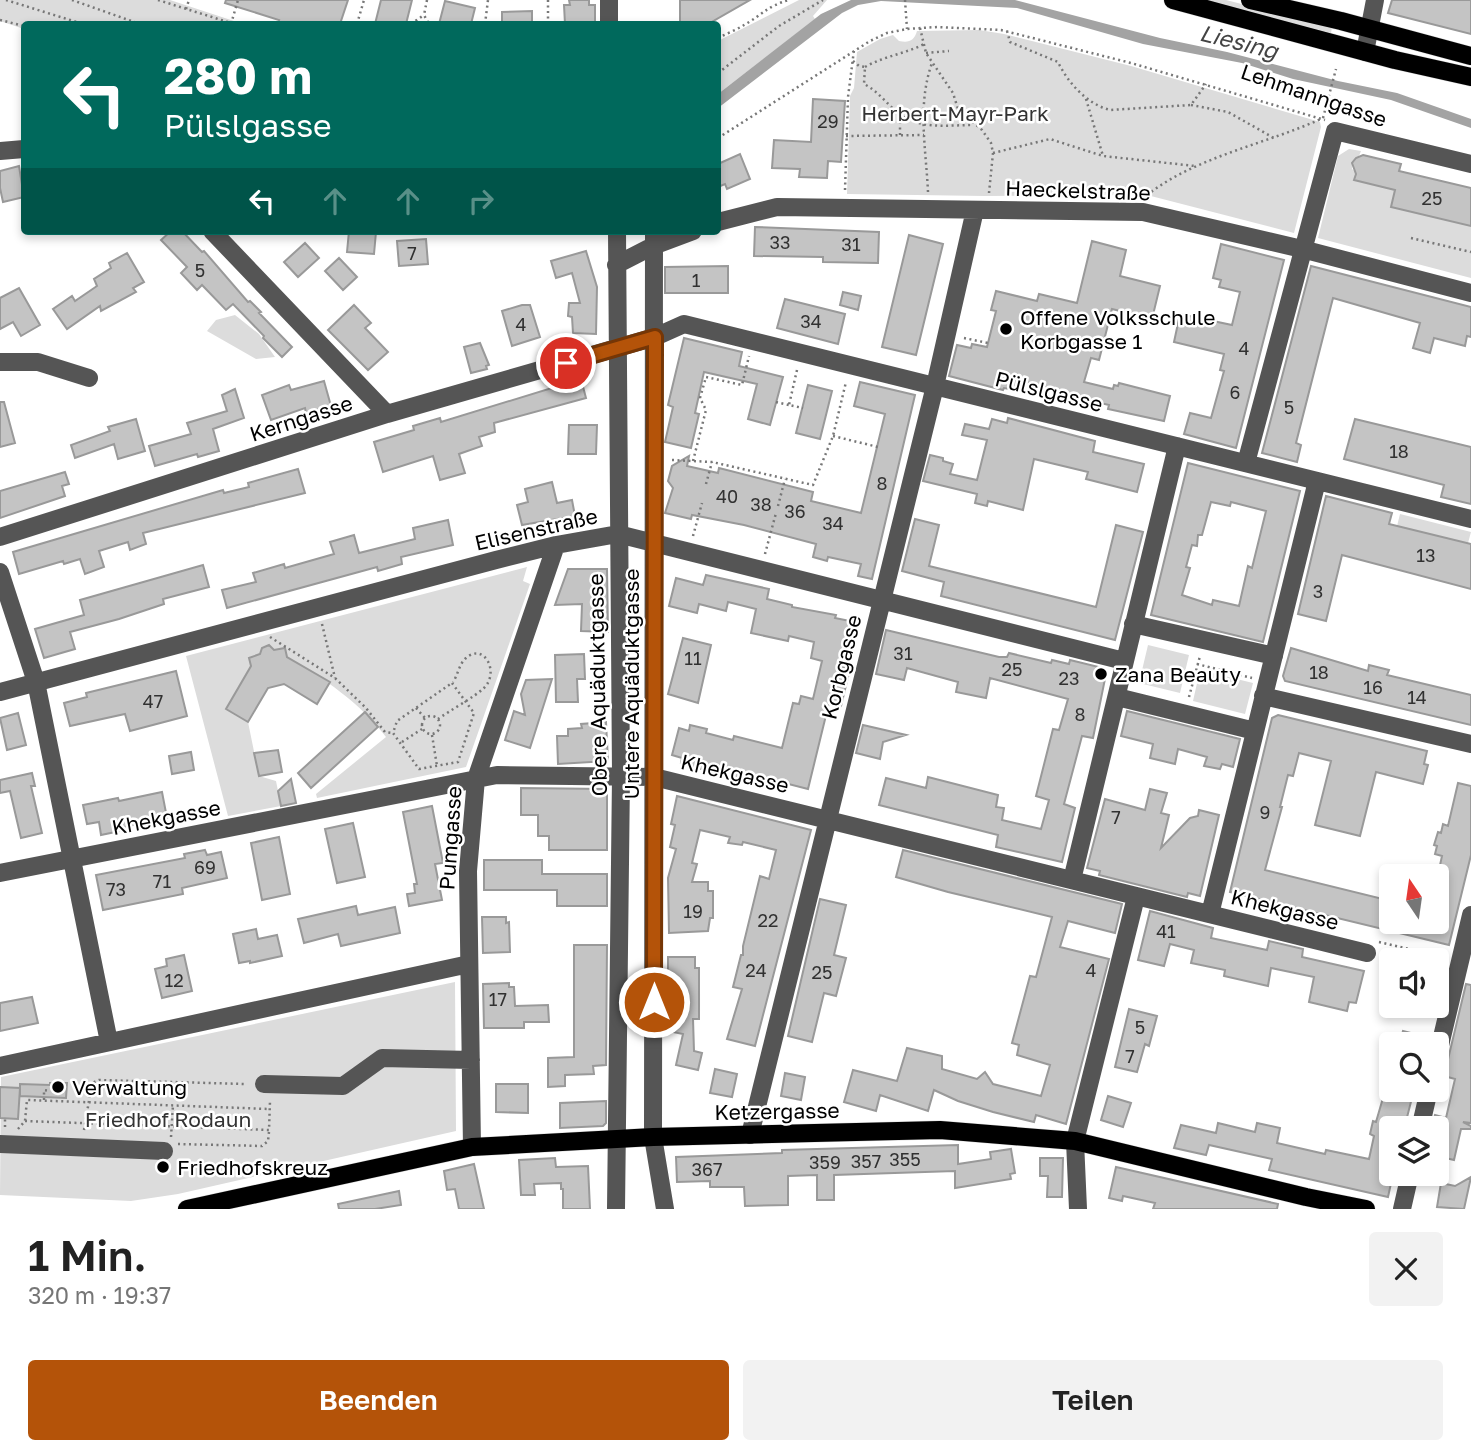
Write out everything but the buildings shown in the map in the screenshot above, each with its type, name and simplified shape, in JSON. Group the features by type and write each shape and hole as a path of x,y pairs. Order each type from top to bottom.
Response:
{"main road":[{"path":"1173,0 1365,52 1471,77"},
{"path":"1250,0 1471,55"},
{"name":"Ketzergasse","path":"187,1209 472,1147 653,1136 940,1130 1075,1141 1366,1209"}],"street":[{"path":"609,0 610,21"},
{"path":"1365,52 1376,0"},
{"path":"1246,463 1302,249 1329,124"},
{"name":"Lehmanngasse","path":"1329,124 1471,164"},
{"path":"0,151 21,149"},
{"name":"Haeckelstraße","path":"721,221 777,207 1143,212 1302,249 1471,293"},
{"name":"Korbgasse","path":"750,1135 880,601 982,210"},
{"path":"216,235 387,414"},
{"name":"Obere Aquäduktgasse","path":"616,1209 621,776 617,235"},
{"path":"616,265 653,238 671,235"},
{"name":"Untere Aquäduktgasse","path":"653,238 653,1136 666,1209"},
{"name":"Pülslgasse","path":"617,348 655,337 684,324 1471,519"},
{"name":"Kerngasse","path":"0,537 387,414 617,348"},
{"path":"0,362 38,362 89,378"},
{"path":"1072,880 1177,446"},
{"path":"1210,914 1317,481"},
{"name":"Elisenstraße","path":"0,692 556,545 618,534 1124,661"},
{"name":"Pumgasse","path":"472,1147 468,871 476,779 556,545"},
{"path":"0,572 36,682 109,1042"},
{"path":"1133,624 1273,656"},
{"path":"1265,689 1471,744"},
{"path":"1117,697 1255,731"},
{"name":"Khekgasse","path":"0,873 497,775 654,777 1367,953"},
{"path":"1078,1209 1075,1141 1136,897"},
{"path":"1446,1032 1464,977 1471,915"},
{"path":"0,1066 469,964"},
{"path":"267,1084 343,1086 382,1058 471,1060"},
{"path":"2,1144 164,1151"},
{"path":"1402,1209 1407,1186"}],"path":[{"path":"6,0 73,21"},
{"path":"72,0 132,21"},
{"path":"158,0 223,21"},
{"path":"186,9 189,0"},
{"path":"233,21 238,0"},
{"path":"358,21 364,0"},
{"path":"427,0 424,15 427,21"},
{"path":"485,21 488,0"},
{"path":"548,0 548,21"},
{"path":"721,36 746,24 775,4 789,0"},
{"path":"721,71 779,26 823,0"},
{"path":"905,0 907,29"},
{"path":"415,21 424,15"},
{"path":"0,20 21,25"},
{"path":"920,28 926,53 953,93 958,109 991,143 993,153 982,210"},
{"name":"Lehmanngasse","path":"721,136 879,36 920,28 985,28 1007,31 1206,84 1329,124"},
{"path":"1007,31 1010,42 1058,62 1066,79 1097,107 1110,110 1191,105 1228,111 1275,138"},
{"path":"853,61 865,67 881,58 924,44"},
{"path":"845,208 848,97 854,50"},
{"path":"926,53 949,51"},
{"path":"928,209 923,100 932,63"},
{"path":"865,67 864,84 900,114 924,125 975,125"},
{"path":"1143,212 1147,195 1198,166 1275,138 1329,124 1327,102 1336,69"},
{"path":"1191,105 1206,84"},
{"path":"1085,95 1103,156"},
{"path":"900,114 900,136"},
{"path":"846,136 924,135"},
{"path":"993,153 1051,139 1103,156 1198,166"},
{"path":"1411,238 1471,252"},
{"path":"959,337 988,343"},
{"path":"693,461 706,410 700,398 706,377 742,385 752,341"},
{"path":"789,405 801,353"},
{"path":"654,460 712,462 813,485 833,436 850,365"},
{"path":"776,402 803,408"},
{"path":"833,436 878,447"},
{"path":"706,484 712,462"},
{"path":"778,506 785,479"},
{"path":"688,553 702,502"},
{"path":"761,571 776,513"},
{"path":"321,620 335,678"},
{"path":"267,635 335,678 366,708 385,732 393,733 419,769 458,762 474,713 452,683"},
{"path":"1185,713 1203,639"},
{"path":"393,733 397,721 452,683 463,660 471,654 481,654 489,660 492,670 490,680 484,688 438,719"},
{"path":"1197,664 1265,689"},
{"path":"416,708 425,719"},
{"path":"400,743 422,729 429,716 438,719"},
{"path":"422,729 426,734 432,735 440,729 438,719"},
{"path":"432,735 438,766"},
{"path":"1367,953 1372,940 1446,958 1464,977"},
{"path":"81,1147 92,1083 99,1080 267,1084 268,1141 262,1146 171,1144 173,1105"},
{"path":"44,1100 44,1090 50,1091"},
{"path":"2,1144 25,1121 27,1100 31,1098 88,1103 269,1109"},
{"path":"25,1121 269,1130"}],"green space":[{"path":"0,0 170,0 234,21 21,21 21,28 0,21"},
{"path":"799,0 827,0 813,16 815,19 721,92 721,39"},
{"path":"1202,0 1226,0 1332,27 1331,33"},
{"name":"Herbert-Mayr-Park","path":"979,30 1131,66 1320,122 1321,127 1294,233 1147,195 847,194 850,96 854,88 857,52 893,35 899,41 906,42 913,39 917,31"},
{"path":"1349,149 1361,151 1352,163 1352,169 1356,172 1355,180 1395,190 1391,207 1471,226 1471,278 1318,238 1338,156"},
{"path":"235,315 259,334 275,357 256,359 207,331 216,320"},
{"path":"1400,514 1471,532 1468,543 1397,526"},
{"path":"527,567 523,581 530,584 466,767 317,798 316,794 386,737 376,724 341,692 287,657 285,648 274,650 269,645 262,648 260,654 249,658 251,666 227,709 248,722 259,776 276,781 281,806 228,816 186,656"},
{"path":"1148,645 1189,655 1180,693 1139,683"},
{"path":"1200,670 1253,683 1245,714 1193,701"},
{"name":"Friedhof Rodaun","path":"455,982 456,1131 178,1194 131,1201 0,1195 1,1077"}],"shaded area":[{"name":"Liesing","path":"851,0 1015,0 1160,38 1397,93 1471,119 1471,128 1391,100 1293,79 1242,63 1143,44 1017,8 881,1 858,5 842,13 721,106 721,92 821,14"}],"place":[{"name":"Offene Volksschule Korbgasse 1","path":"1006,329"},
{"name":"Zana Beauty","path":"1101,674"},
{"name":"Verwaltung","path":"58,1087"},
{"name":"Friedhofskreuz","path":"163,1167"}],"route":[{"path":"566,363 655,337 654,1002"}]}
